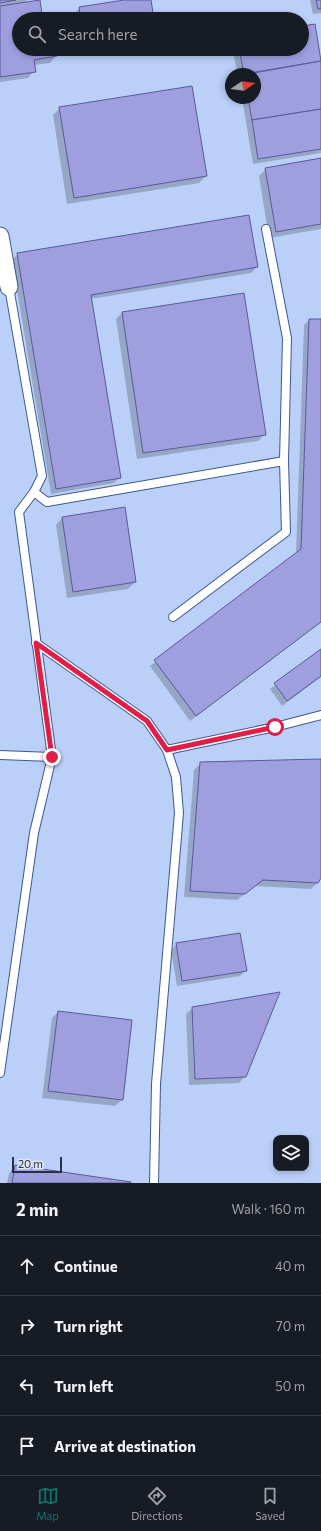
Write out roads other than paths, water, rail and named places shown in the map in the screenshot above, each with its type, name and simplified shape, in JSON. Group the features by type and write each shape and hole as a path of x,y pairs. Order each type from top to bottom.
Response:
{"street":[{"path":"0,236 9,287"}],"lane":[{"path":"173,617 286,532 284,461 287,338 266,229"},
{"path":"0,1073 34,833 52,757 19,512 34,492 42,476 9,287"},
{"path":"34,492 47,502 284,461"},
{"path":"36,643 147,721 167,750 176,777 180,814 156,1084 154,1183"},
{"path":"167,750 275,727 321,715"},
{"path":"0,754 52,757"}]}
